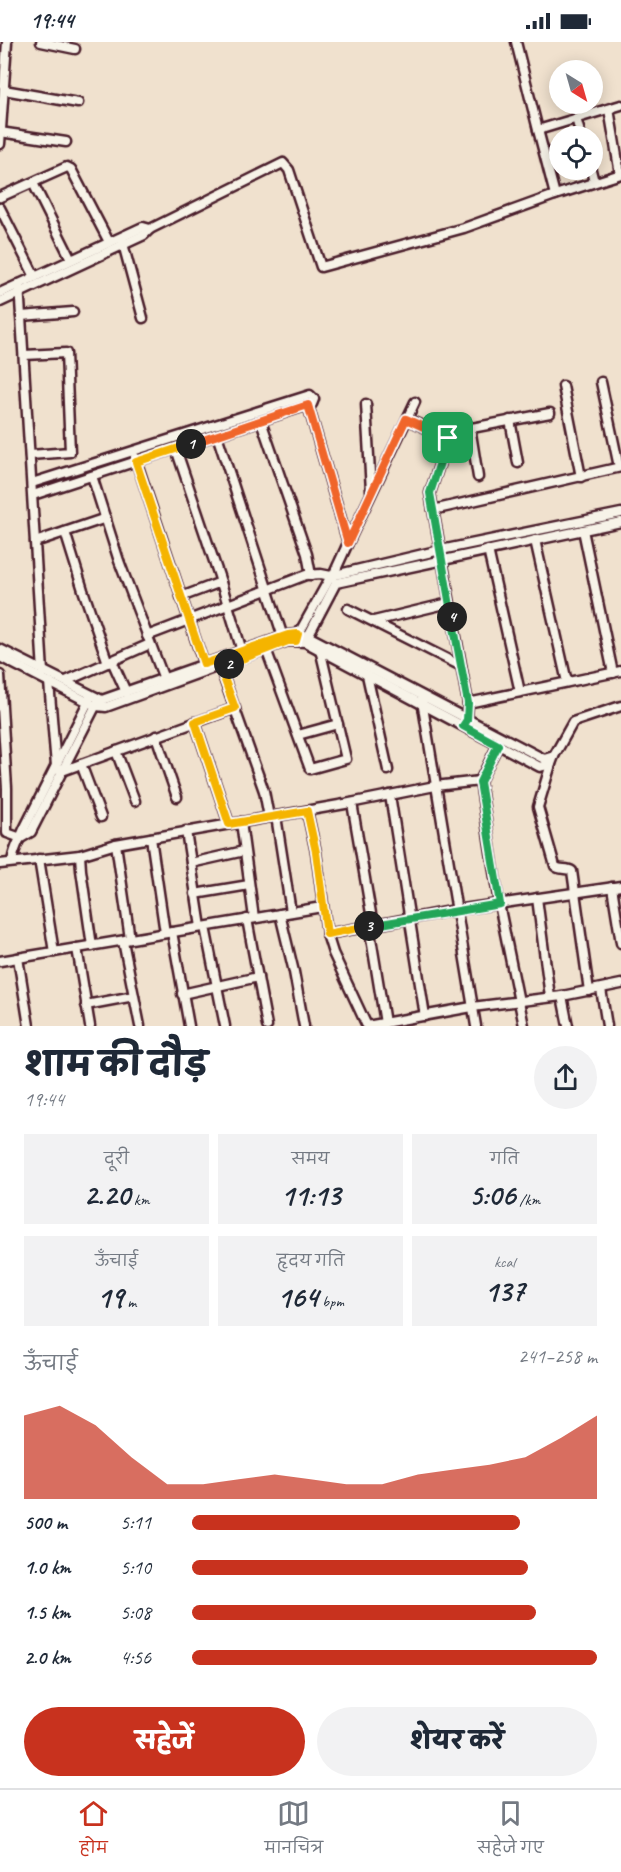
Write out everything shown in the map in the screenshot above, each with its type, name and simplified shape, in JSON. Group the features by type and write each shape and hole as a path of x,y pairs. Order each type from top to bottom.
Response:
{"street":[{"path":"0,144 7,42"},
{"path":"40,42 75,50"},
{"path":"516,42 555,195"},
{"path":"3,86 78,103"},
{"path":"537,130 621,105"},
{"path":"0,293 19,289 122,241 142,227 150,229 283,163 289,170 321,267 464,228 621,174 609,109"},
{"path":"576,118 578,126"},
{"path":"1,133 66,142"},
{"path":"0,197 67,168 71,169 109,242"},
{"path":"33,183 71,259"},
{"path":"0,208 34,277"},
{"path":"0,302 34,277 109,242 122,241"},
{"path":"122,241 143,318"},
{"path":"19,289 45,677 59,769"},
{"path":"21,316 73,312"},
{"path":"24,355 66,353 70,452 30,455"},
{"path":"433,510 620,467 601,382"},
{"path":"563,387 581,477"},
{"path":"32,483 310,395 314,396 314,402 308,405 33,495"},
{"path":"302,638 333,580 348,543 415,402"},
{"path":"366,404 371,495"},
{"path":"308,405 348,543"},
{"path":"465,723 468,703 430,493 448,438 456,431 549,413"},
{"path":"406,419 448,438"},
{"path":"510,420 518,464"},
{"path":"261,421 307,554 311,575"},
{"path":"470,428 478,477"},
{"path":"217,435 283,637"},
{"path":"176,449 242,651"},
{"path":"133,452 204,664"},
{"path":"92,476 148,640 164,679"},
{"path":"66,681 110,662 189,620 306,575 333,580 621,513"},
{"path":"35,542 106,518"},
{"path":"441,554 488,550 621,522"},
{"path":"468,703 617,672 583,530"},
{"path":"65,532 86,600 110,662 126,692"},
{"path":"535,540 567,682"},
{"path":"488,550 520,692"},
{"path":"182,597 221,582"},
{"path":"374,621 449,603"},
{"path":"348,609 461,666"},
{"path":"0,649 45,677 66,681 93,700 126,692 283,637 302,638 465,723 544,759 552,760"},
{"path":"0,657 106,707 288,641 302,638 367,675 422,700"},
{"path":"266,649 310,769 346,759 320,649"},
{"path":"220,667 272,816 291,912"},
{"path":"0,675 4,833 21,838"},
{"path":"367,675 388,770"},
{"path":"12,862 14,848 21,838 31,832 93,700"},
{"path":"422,700 476,1026"},
{"path":"590,992 576,892 570,869 560,869 555,866 538,812 538,801 552,760 573,722 621,706"},
{"path":"59,769 81,764 235,708"},
{"path":"195,722 229,824"},
{"path":"465,723 498,745 540,767 552,760"},
{"path":"298,735 338,724"},
{"path":"156,736 177,797"},
{"path":"498,745 480,782 500,904 524,1026"},
{"path":"116,751 135,801"},
{"path":"81,764 101,817"},
{"path":"0,864 80,855 116,844 186,831 352,803 435,786 480,782"},
{"path":"390,795 428,1015 433,1026"},
{"path":"352,803 385,1023"},
{"path":"307,811 316,852 327,934 333,953 367,1026 397,1024 428,1015 472,1007 590,992 621,984"},
{"path":"241,822 249,885 250,919 267,1026"},
{"path":"186,831 195,894 225,1026"},
{"path":"151,838 168,933 189,1026"},
{"path":"116,844 126,940 140,1026"},
{"path":"191,863 244,851"},
{"path":"80,855 92,946"},
{"path":"39,859 54,952"},
{"path":"195,894 249,885"},
{"path":"327,934 456,910 617,887 621,943"},
{"path":"537,898 550,997"},
{"path":"0,961 322,907"},
{"path":"280,914 304,1026"},
{"path":"77,948 90,1026"},
{"path":"18,958 28,1026"},
{"path":"183,994 258,977"},
{"path":"601,989 608,1026"},
{"path":"86,1005 134,996"},
{"path":"562,996 568,1026"}],"route":[{"path":"308,405 348,543 406,419 448,438 430,493 468,703 467,720 463,726 498,745 480,782 500,904 327,934 316,852 307,811 229,824 195,722 235,708 220,667 288,641 296,641 298,634 288,635 204,664 136,462 308,405"}]}
